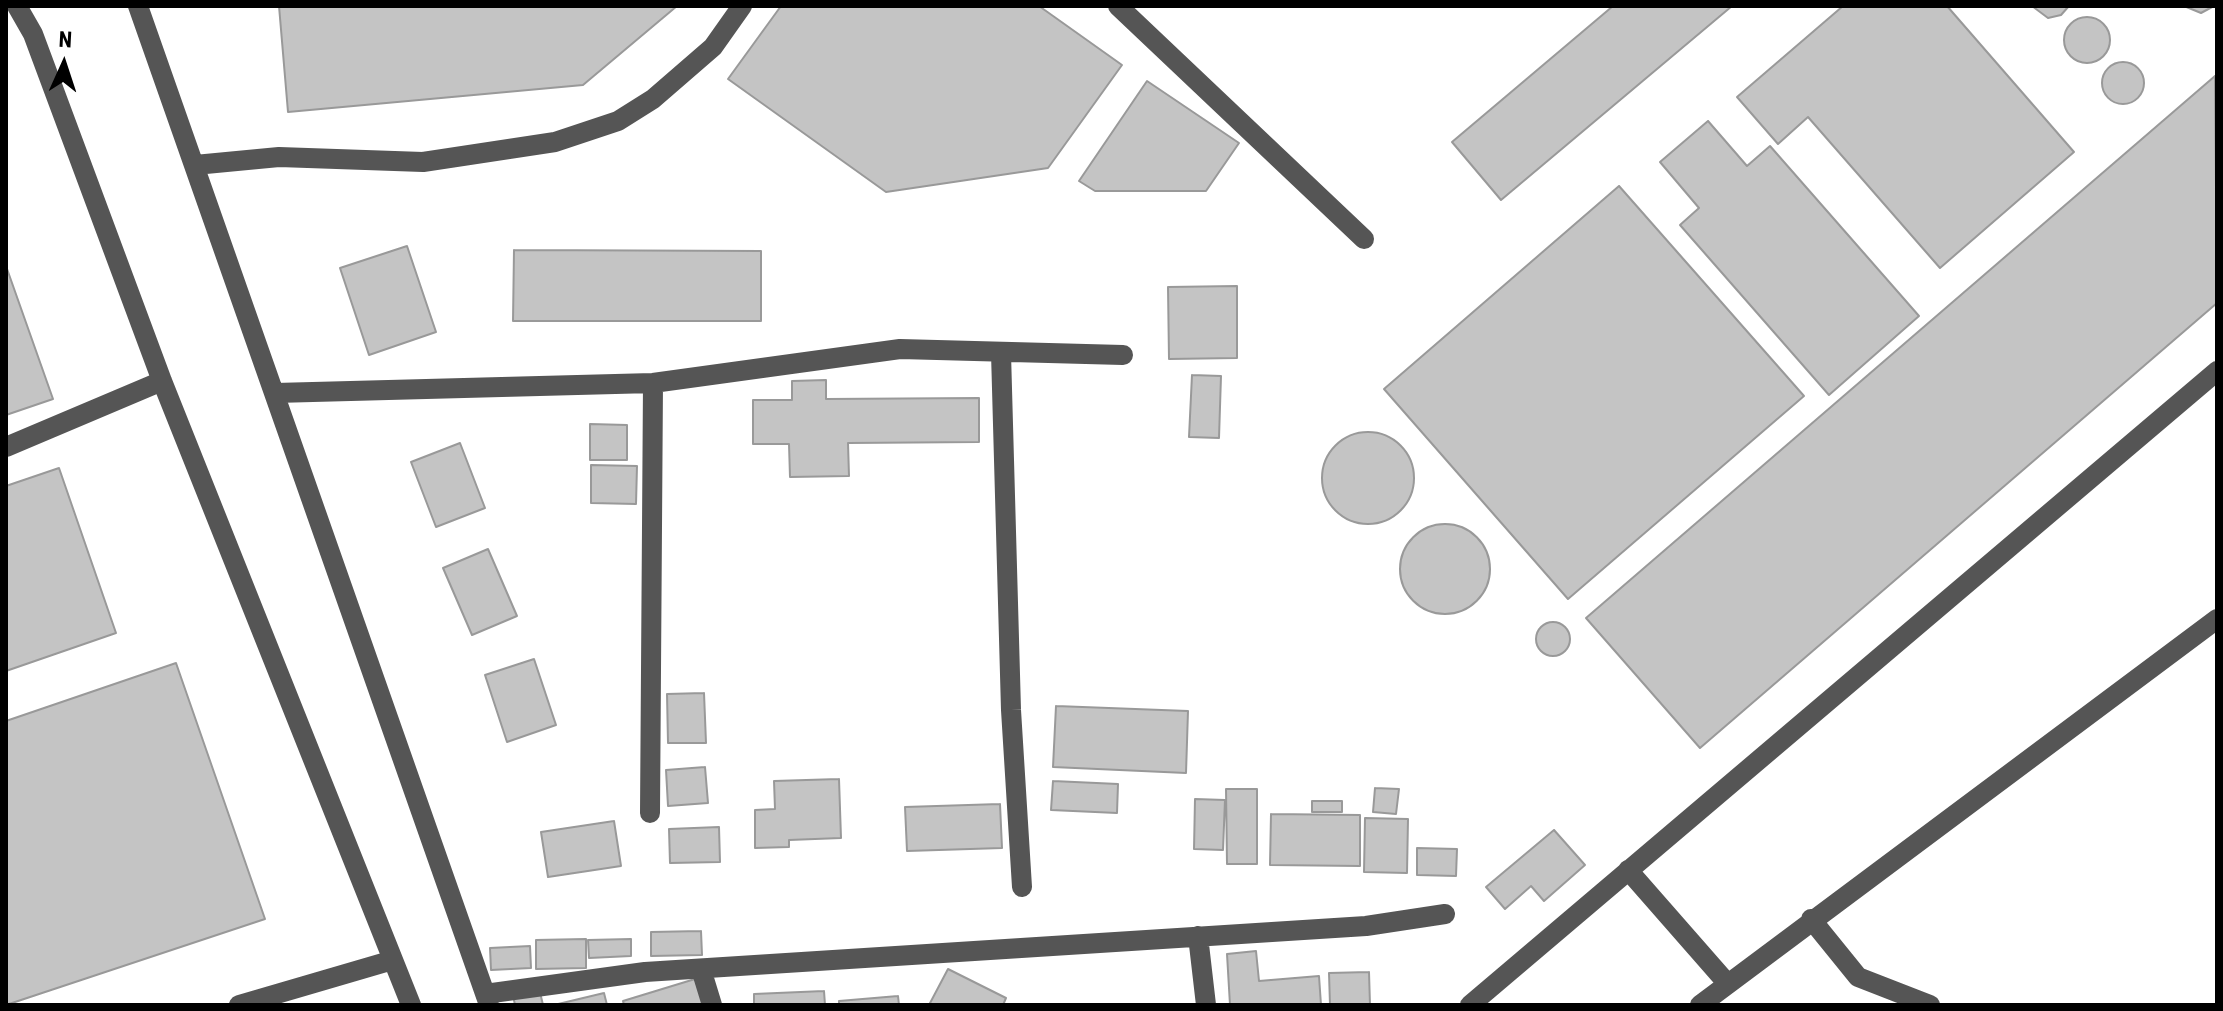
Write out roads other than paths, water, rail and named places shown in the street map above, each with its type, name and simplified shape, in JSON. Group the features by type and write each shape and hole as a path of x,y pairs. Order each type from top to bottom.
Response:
{"street":[{"path":"17,6 33,34 162,381 411,1005"},
{"path":"138,6 487,1000 645,972 1366,926 1445,914"},
{"path":"195,165 279,157 423,162 555,142 618,121 653,99 713,47 742,6"},
{"path":"1118,6 1364,239"},
{"path":"275,393 653,383 900,349 1123,355"},
{"path":"1001,353 1011,710 1022,887"},
{"path":"1470,1005 2217,371"},
{"path":"6,447 162,381"},
{"path":"650,813 653,383"},
{"path":"1707,1003 1727,983 1811,919 2217,619"},
{"path":"1628,870 1727,983"},
{"path":"1811,919 1858,977 1930,1005"},
{"path":"1198,936 1206,1005"},
{"path":"239,1005 393,960"},
{"path":"701,969 712,1005"}]}
